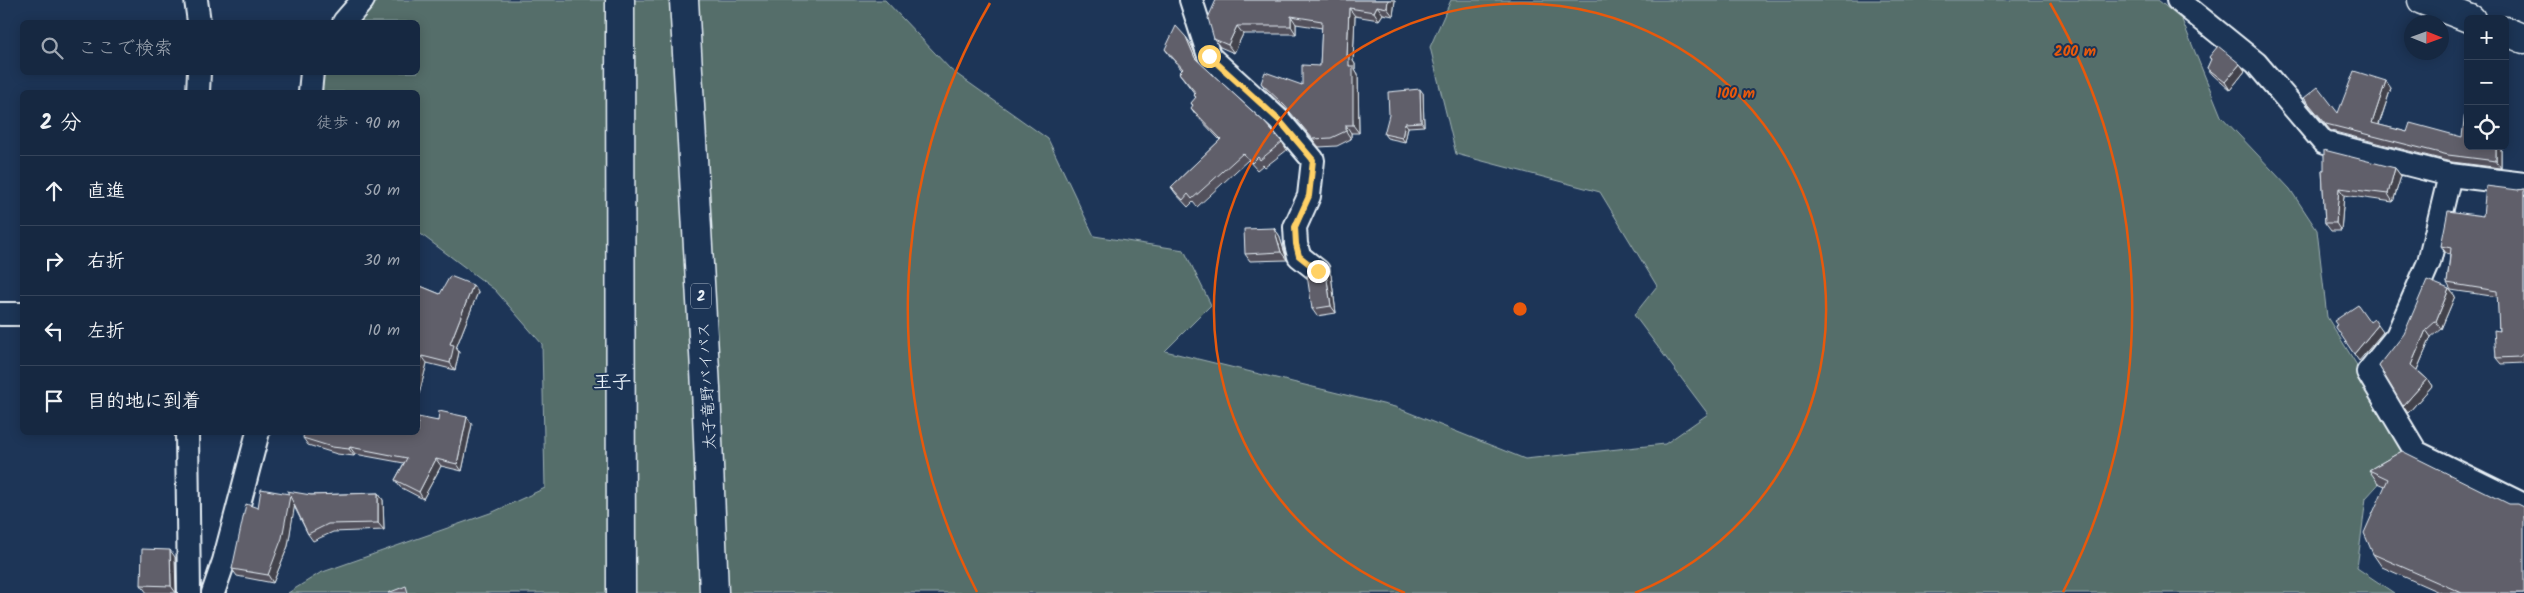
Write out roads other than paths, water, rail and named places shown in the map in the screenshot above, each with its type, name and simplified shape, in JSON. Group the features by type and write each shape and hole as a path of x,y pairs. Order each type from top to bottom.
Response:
{"main road":[{"path":"620,0 621,593"},
{"name":"太子竜野バイパス","path":"684,0 706,388 714,593"},
{"path":"2422,0 2464,16"},
{"path":"2509,33 2524,38"}],"street":[{"path":"196,0 199,20"},
{"path":"346,20 363,0"},
{"path":"1190,0 1209,56 1280,121 1313,160 1309,196 1295,227 1299,256 1318,271"},
{"path":"2178,0 2256,63 2324,143 2450,176 2524,184"},
{"path":"198,90 199,75"},
{"path":"310,90 312,75"},
{"path":"2450,176 2429,262 2396,336 2368,372 2416,452 2524,505"},
{"path":"0,314 20,314"},
{"path":"187,435 190,593"},
{"path":"213,593 224,561 257,435"}],"district":[{"name":"王子","path":"612,381"}]}
